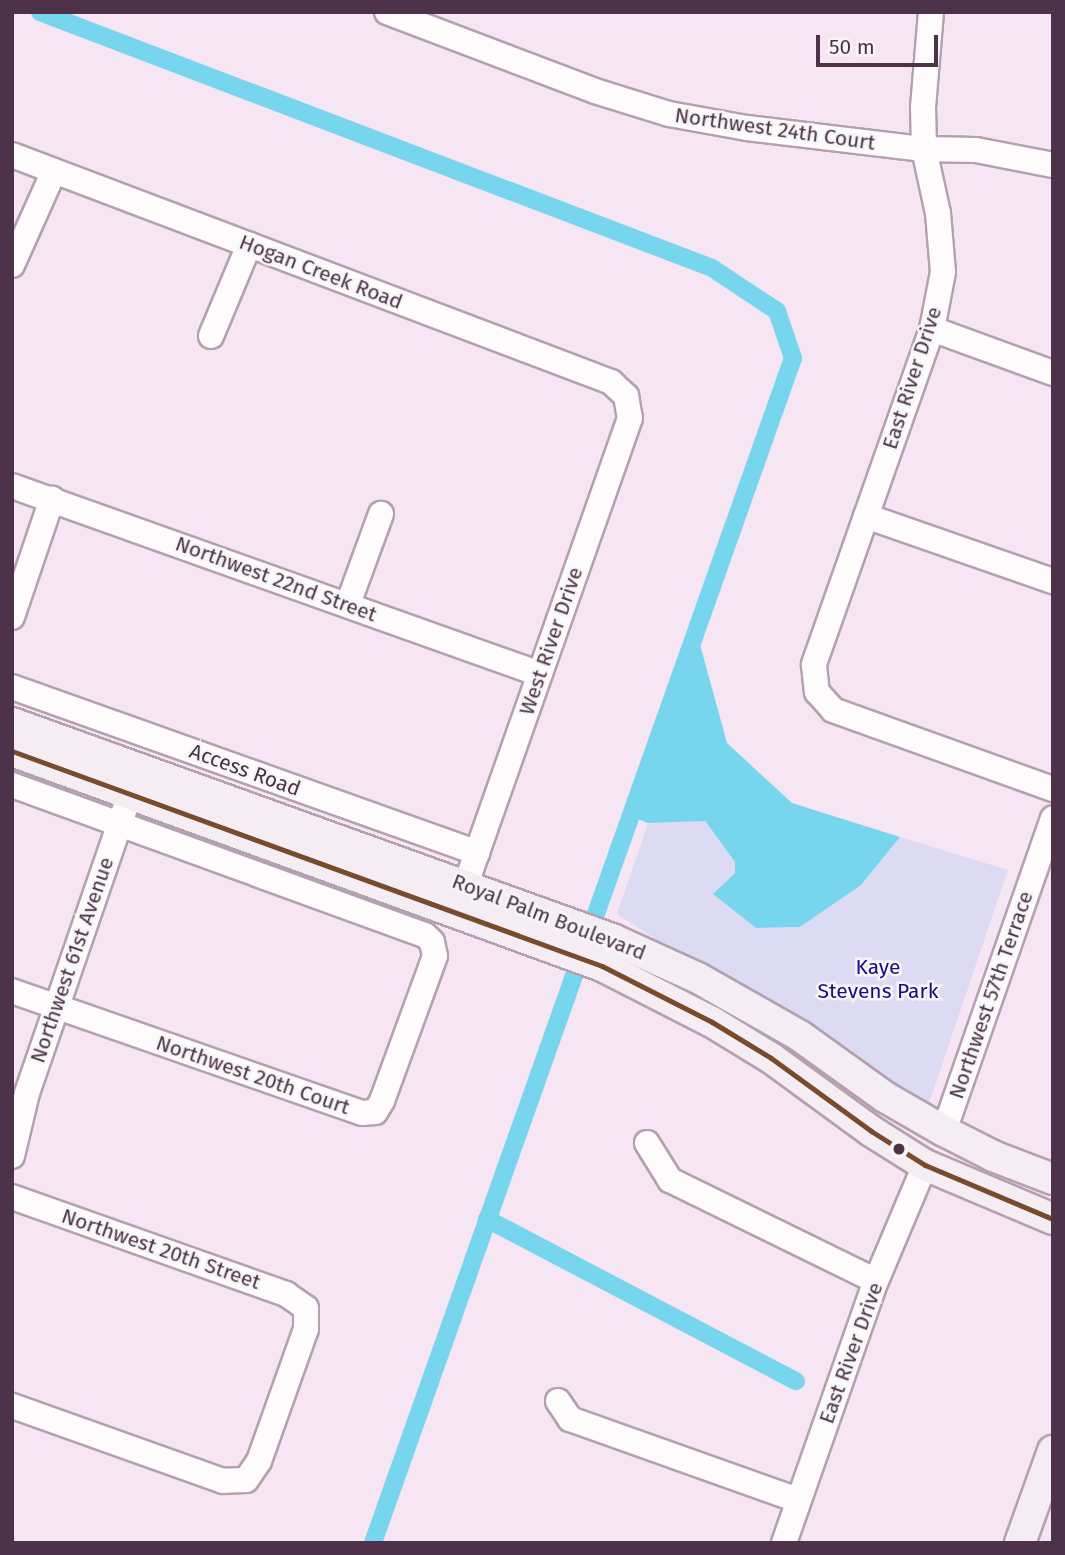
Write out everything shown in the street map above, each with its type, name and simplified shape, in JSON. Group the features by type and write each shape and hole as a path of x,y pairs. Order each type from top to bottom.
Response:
{"main road":[{"name":"Royal Palm Boulevard","path":"12,723 136,779 607,952 698,978 779,1024 885,1097 944,1131 993,1156 1053,1179"},
{"name":"Royal Palm Boulevard","path":"12,751 136,779 466,885 561,934"},
{"name":"Royal Palm Boulevard","path":"607,952 665,996 736,1036 871,1131 925,1165 958,1182 1053,1219"},
{"path":"1020,1543 1053,1451"}],"street":[{"name":"Northwest 24th Court","path":"387,12 595,91 669,114 747,128 925,149 976,150 1053,165"},
{"name":"East River Drive","path":"931,12 923,107 925,149 938,213 943,272 932,329 814,665 817,692 833,710 1053,789"},
{"name":"Hogan Creek Road","path":"12,155 611,382 626,396"},
{"path":"12,265 54,171"},
{"path":"211,336 249,245"},
{"path":"932,329 1053,373"},
{"name":"West River Drive","path":"466,885 630,418 626,396"},
{"name":"Northwest 22nd Street","path":"12,486 540,674"},
{"path":"12,617 52,499"},
{"path":"348,604 381,514"},
{"path":"866,516 1053,581"},
{"name":"Access Road","path":"12,687 477,853"},
{"name":"Northwest 61st Avenue","path":"12,1156 27,1093 136,779"},
{"path":"12,785 119,824"},
{"name":"Northwest 57th Terrace","path":"944,1131 1053,818"},
{"name":"Northwest 20th Court","path":"12,991 362,1113 375,1112 382,1101 435,956 432,942 425,935 119,824"},
{"path":"647,1143 670,1180 876,1282"},
{"name":"East River Drive","path":"784,1543 876,1282 925,1165"},
{"name":"Northwest 20th Street","path":"12,1197 286,1294 306,1308 306,1329 260,1461 246,1480 223,1481 12,1406"},
{"path":"558,1401 570,1419 799,1500"}],"green space":[{"name":"Kaye Stevens Park","path":"704,821 735,862 735,873 714,893 756,928 800,927 861,885 900,837 1008,870 925,1115 617,914 648,823"}],"water":[{"path":"696,630 727,743 792,803 900,837 861,885 800,927 756,928 713,894 735,873 735,862 705,821 648,823 630,816"}],"waterway":[{"path":"40,12 712,268 777,311 793,358 373,1543"},
{"path":"487,1219 796,1381"}],"transit line":[{"path":"12,751 602,966 712,1022 771,1058 871,1131 925,1165 1053,1219"}]}
